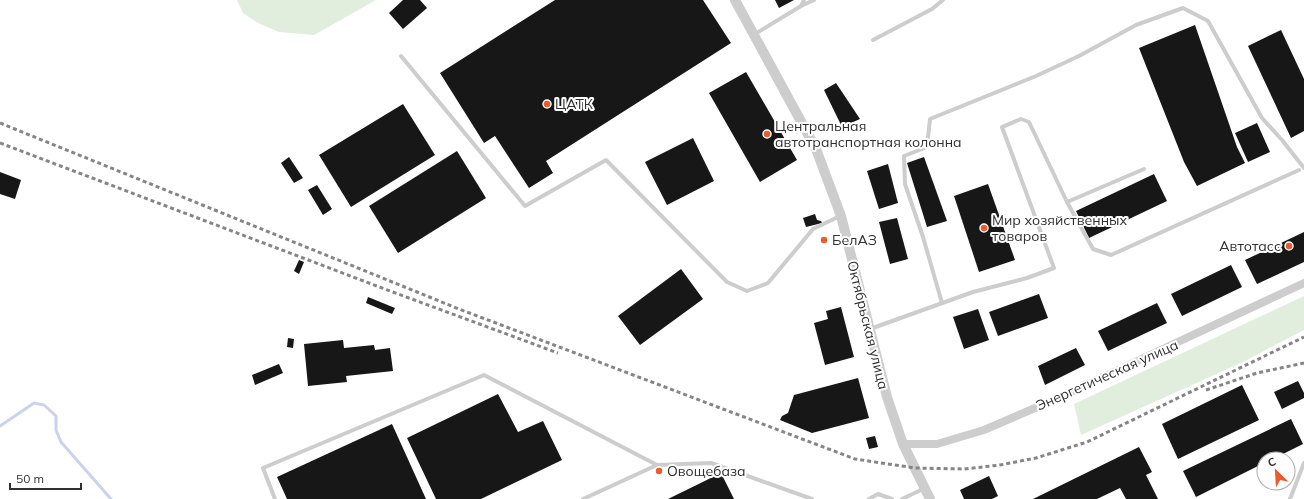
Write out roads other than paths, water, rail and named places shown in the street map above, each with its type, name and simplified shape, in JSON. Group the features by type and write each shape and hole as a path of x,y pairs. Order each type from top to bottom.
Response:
{"street":[{"name":"Октябрьская улица","path":"735,0 755,34 816,149 841,216 887,397 903,444 930,499"},
{"name":"Энергетическая улица","path":"903,444 937,444 984,430 1056,399 1304,283"}],"lane":[{"path":"801,6 804,0"},
{"path":"755,34 801,6 814,0"},
{"path":"872,40 932,9 944,0"},
{"path":"942,304 923,237 905,184 904,156 927,147 930,119 1036,76 1079,56 1136,25 1183,8 1208,21 1262,118 1304,168"},
{"path":"401,56 526,206 606,160 726,282 747,291 768,283 813,229 841,216"},
{"path":"869,329 973,292 1027,278 1054,268 1002,128 1021,119 1030,122 1068,202 1093,249 1111,255 1299,170"},
{"path":"1068,202 1144,169"},
{"path":"275,499 263,468 484,375 657,465"},
{"path":"583,499 657,465 711,463 812,499"},
{"path":"1290,499 1304,464"},
{"path":"902,499 925,488"},
{"path":"869,499 878,494 892,499"}],"waterway":[{"path":"0,426 34,403 44,405 56,416 56,430 61,442 111,499"}],"railway":[{"path":"0,123 459,309 855,459 915,468 964,469 1000,465 1036,458 1087,442 1304,337"},
{"path":"0,143 558,353"},
{"path":"1206,390 1257,373 1304,363"}],"place":[{"name":"ЦАТК","path":"547,104"},
{"name":"Центральная автотранспортная колонна","path":"767,134"},
{"name":"Мир хозяйственных товаров","path":"984,228"},
{"name":"БелАЗ","path":"824,240"},
{"name":"Автотасс","path":"1289,246"},
{"name":"Овощебаза","path":"659,471"}]}
